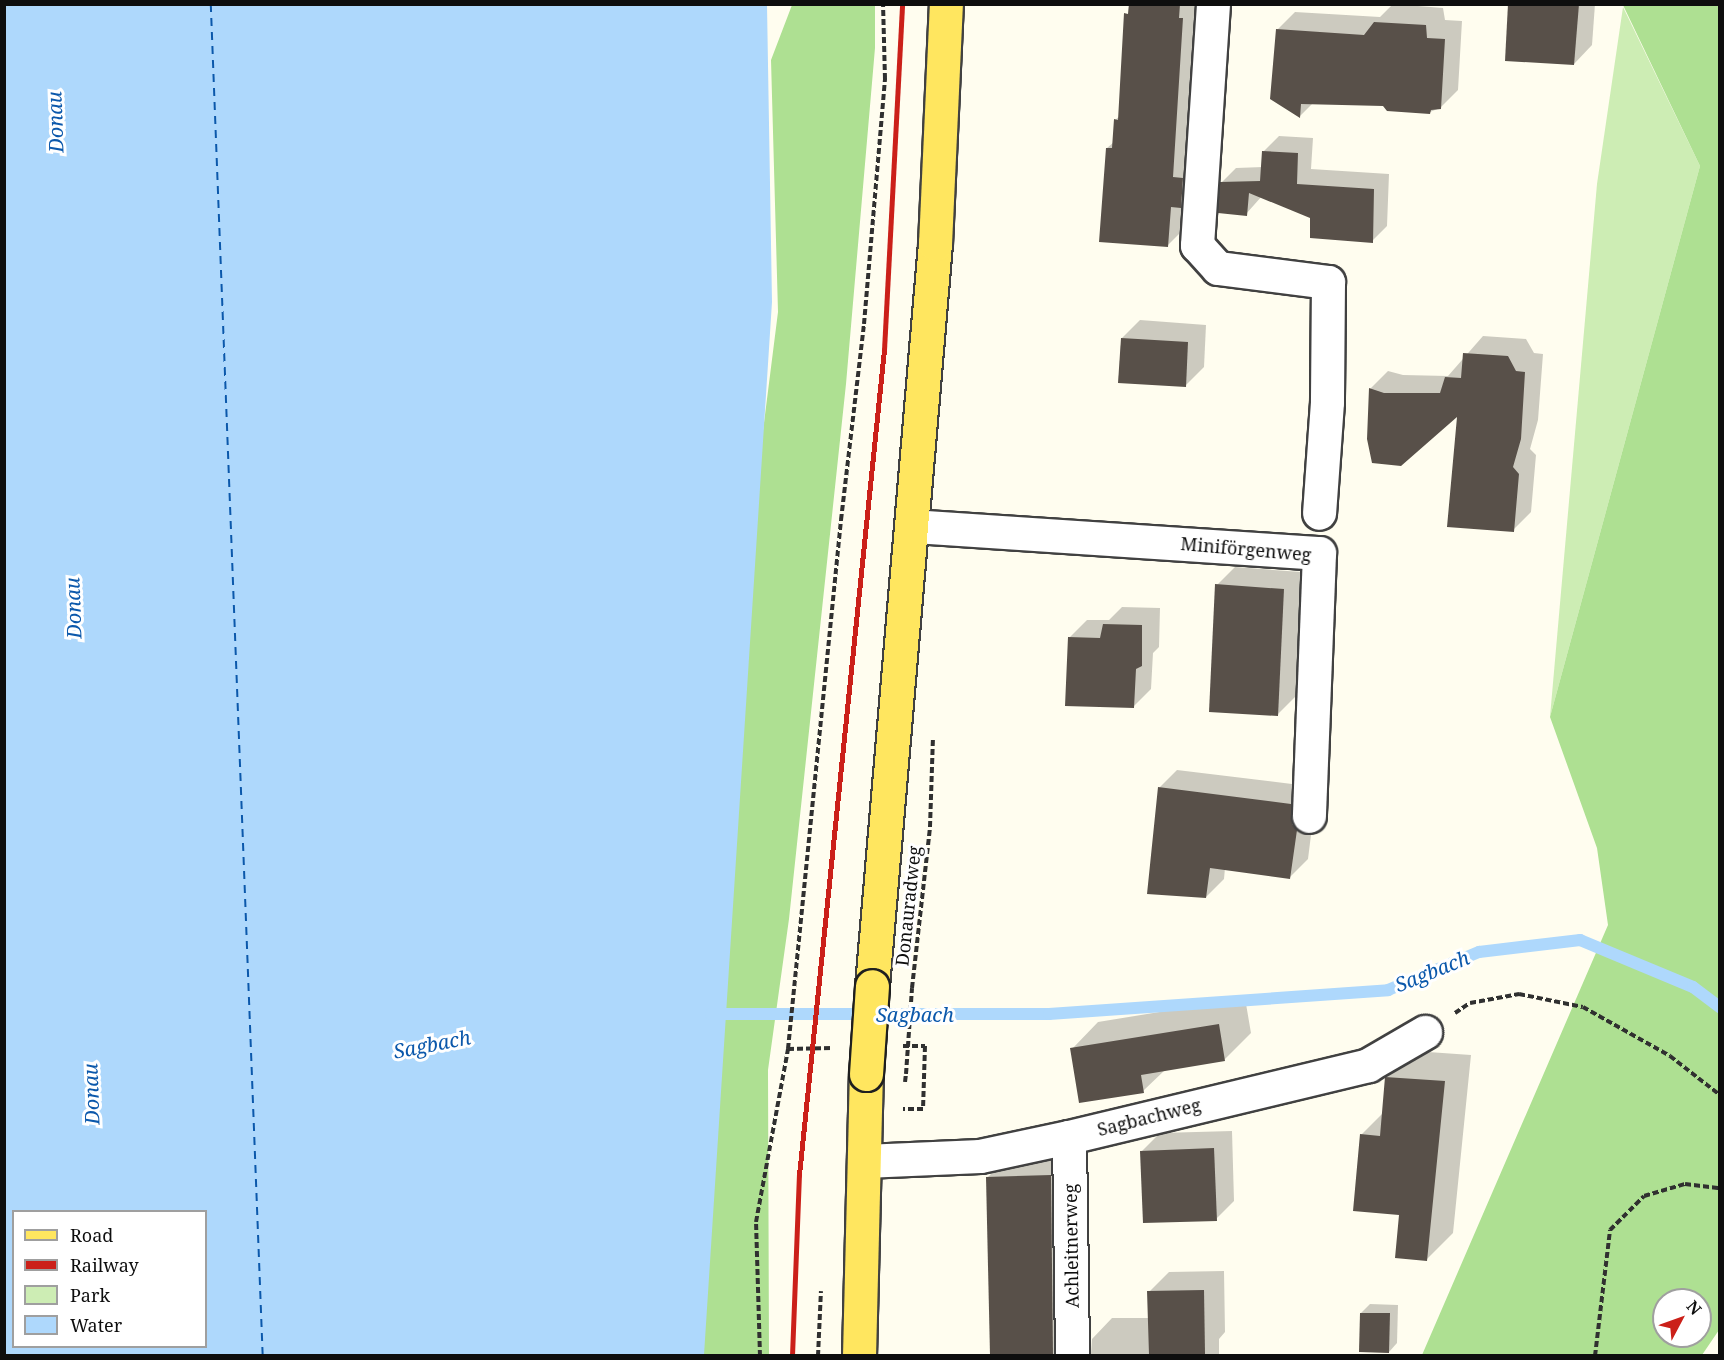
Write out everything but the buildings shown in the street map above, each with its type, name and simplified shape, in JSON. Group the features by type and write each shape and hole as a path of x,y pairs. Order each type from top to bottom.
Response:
{"main road":[{"path":"859,1356 866,1074 936,244 946,4"}],"street":[{"path":"1214,4 1197,245 1218,268 1328,282 1327,402 1319,513"},
{"name":"Miniförgenweg","path":"912,526 1319,553 1309,816"},
{"name":"Sagbachweg","path":"864,1161 980,1156 1069,1137 1368,1065 1425,1032"},
{"name":"Achleitnerweg","path":"1069,1137 1072,1356"}],"path":[{"path":"760,1356 756,1222 789,1041 833,591 866,312 885,79 883,4"},
{"name":"Donauradweg","path":"906,1074 912,988 930,827 933,741"},
{"path":"1425,1032 1470,1003 1519,994 1583,1007 1670,1056 1719,1095"},
{"path":"903,1109 923,1109 925,1046"},
{"path":"1594,1356 1610,1230 1644,1196 1685,1184 1719,1188"},
{"path":"818,1356 819,1312"}],"green space":[{"path":"792,5 875,5 875,48 846,384 789,919 768,1070 769,1355 646,1355 778,312 771,60"},
{"path":"1623,5 1719,5 1719,1330 1712,1340 1712,1288 1652,1288 1652,1348 1707,1348 1702,1355 1422,1355 1608,925 1597,848 1550,717 1700,166"},
{"path":"1623,7 1700,166 1550,717 1597,184"}],"water":[{"name":"Donau","path":"5,4 767,5 772,302 704,1355 5,1355"}],"waterway":[{"name":"Sagbach","path":"711,1014 1049,1014 1388,990 1479,952 1580,940 1693,987 1720,1007"}],"ferry route":[{"path":"211,4 263,1356"}],"railway":[{"path":"792,1356 799,1175 884,350 902,4"}]}
